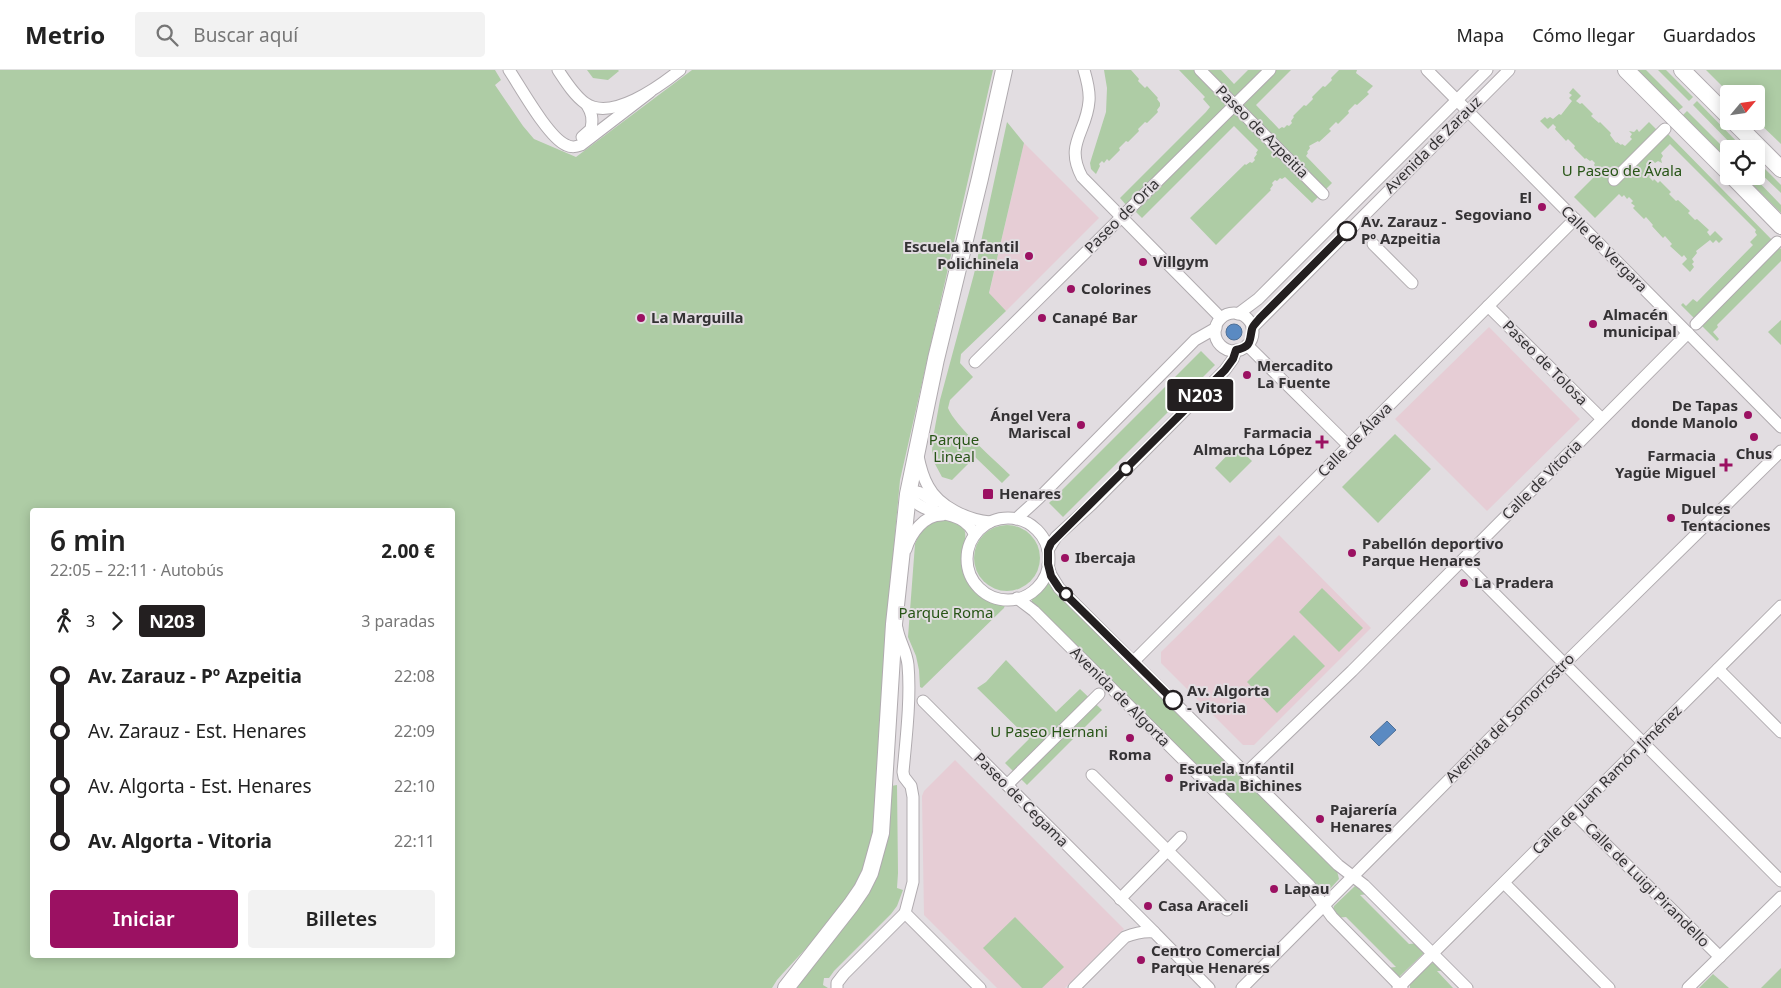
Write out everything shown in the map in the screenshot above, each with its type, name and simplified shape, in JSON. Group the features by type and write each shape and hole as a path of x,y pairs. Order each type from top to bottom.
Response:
{"street":[{"path":"509,70 553,134 561,143 574,147 581,145 647,93 680,70"},
{"path":"558,70 576,96 587,105 592,114 591,129 573,142 561,143"},
{"path":"786,988 851,905 870,873 881,833 895,616 908,492 936,359 1004,70"},
{"path":"1084,70 1089,91 1089,102 1075,144 1075,161 1085,181 1218,323 1216,336 1220,344 1227,349 1236,350 1247,345 1349,446"},
{"name":"Paseo de Azpeitia","path":"1200,70 1324,194"},
{"name":"Paseo de Oria","path":"975,362 1270,70"},
{"name":"Calle de Vergara","path":"1427,70 1781,427"},
{"name":"Avenida de Zarauz","path":"1016,519 1195,340 1229,314 1238,314 1258,299 1487,70"},
{"name":"Avenida de Zarauz","path":"1247,345 1252,337 1252,328 1509,70"},
{"path":"1626,70 1720,164"},
{"path":"1682,70 1720,108"},
{"path":"587,105 600,108 611,107 647,93"},
{"path":"1614,180 1665,129"},
{"path":"1742,130 1781,168"},
{"path":"1741,185 1781,226"},
{"name":"Calle de Álava","path":"1134,661 1575,220"},
{"path":"1696,324 1778,242"},
{"path":"1373,244 1412,283"},
{"name":"Paseo de Tolosa","path":"1488,306 1602,419"},
{"path":"1238,314 1247,319 1252,328"},
{"name":"Calle de Vitoria","path":"1246,773 1352,671 1688,333"},
{"path":"1236,350 1233,359 1225,370 1051,543 1048,550 1048,564 1051,576 1059,588 1338,865 1364,885 1467,988"},
{"path":"916,448 920,467 933,494 950,511 990,522"},
{"name":"Avenida del Somorrostro","path":"1242,988 1564,664 1781,451"},
{"path":"908,492 916,490 922,493 967,523 975,535"},
{"path":"900,568 908,541 917,528 928,518 950,511"},
{"path":"1048,550 1043,539 1027,522 1003,518 990,522 975,535 967,558 968,567 975,582 987,594 1006,599 1026,595 1036,588 1043,579 1048,564"},
{"path":"1462,561 1781,881"},
{"name":"Avenida de Algorta","path":"1017,598 1034,612 1309,884 1323,906 1400,987"},
{"name":"Calle de Juan Ramón Jiménez","path":"1400,987 1781,606"},
{"path":"837,988 837,983 844,974 905,913 913,882 913,797 911,786 904,777 903,772 907,722 908,666 895,616"},
{"path":"1718,669 1781,732"},
{"path":"1007,785 1099,694"},
{"name":"Paseo de Cegama","path":"923,702 1208,988"},
{"path":"1092,775 1227,910"},
{"name":"Calle de Luigi Pirandello","path":"1574,813 1720,957"},
{"path":"1120,899 1181,837"},
{"path":"1504,883 1609,988"},
{"path":"1688,988 1781,897"},
{"path":"905,913 980,988"},
{"path":"1074,988 1126,937 1133,934 1154,932"}],"shaded area":[{"name":"Escuela Infantil Polichinela","path":"1024,143 1099,218 1006,311 989,294"},
{"path":"1489,327 1580,419 1487,511 1395,419"},
{"path":"1279,535 1371,628 1254,745 1243,745 1161,663 1161,652"},
{"path":"955,760 1124,929 1065,988 997,988 924,915 922,796 924,791"}],"green space":[{"path":"0,70 495,70 501,80 495,85 534,139 576,157 692,70 993,70 900,480 889,599 876,815 870,849 857,884 847,899 772,988 0,988"},
{"path":"587,70 619,71 608,80 593,78"},
{"path":"1104,70 1131,70 1139,79 1138,81 1145,88 1147,86 1158,98 1160,106 1157,110 1158,112 1138,129 1139,131 1128,142 1126,141 1119,148 1120,150 1109,161 1107,159 1104,163 1102,161 1099,164 1100,166 1096,174 1091,169 1090,163 1106,112 1107,88"},
{"path":"1179,70 1196,70 1229,104 1127,206 1120,198 1210,107 1203,99 1205,97"},
{"path":"1204,70 1221,70 1234,84 1248,70 1266,70 1236,100"},
{"path":"1274,70 1291,70 1256,105 1279,129 1287,125 1289,126 1292,123 1293,116 1313,99 1312,97 1323,86 1325,87 1332,80 1331,78 1339,70 1357,70 1356,73 1373,86 1367,92 1369,94 1357,105 1355,104 1338,124 1336,122 1329,129 1331,131 1319,142 1309,146 1310,148 1306,156 1332,183 1325,190 1240,107"},
{"path":"1638,70 1646,70 1683,107 1678,111"},
{"path":"1658,70 1666,70 1693,97 1689,101"},
{"path":"1706,70 1781,70 1781,144 1765,129 1765,85 1721,85"},
{"name":"U Paseo de Ávala","path":"1573,88 1581,96 1576,101 1580,104 1582,103 1593,114 1591,116 1611,133 1610,135 1616,143 1625,146 1632,139 1630,137 1632,134 1629,131 1634,132 1637,129 1639,132 1649,122 1662,135 1667,133 1774,242 1696,320 1681,305 1683,303 1686,306 1693,299 1697,302 1753,245 1750,242 1757,235 1756,230 1670,144 1661,153 1663,156 1661,159 1662,163 1658,161 1655,163 1653,161 1646,168 1649,170 1647,172 1651,175 1649,177 1658,183 1660,181 1671,192 1669,194 1676,201 1678,200 1690,211 1688,213 1695,220 1697,219 1709,230 1707,232 1710,236 1715,231 1723,239 1719,243 1716,240 1713,243 1710,240 1696,251 1697,253 1692,259 1694,267 1690,272 1682,264 1687,259 1684,255 1682,257 1670,246 1672,244 1665,236 1663,238 1646,217 1644,219 1633,208 1635,206 1631,203 1633,201 1629,197 1627,199 1624,195 1622,197 1619,194 1595,218 1574,197 1598,173 1594,165 1595,163 1592,160 1585,159 1568,139 1566,141 1555,129 1556,127 1553,124 1548,129 1540,121 1545,117 1553,119 1559,114 1561,115 1572,101 1569,98 1572,95 1569,93"},
{"path":"1697,101 1720,124 1720,130 1725,130 1735,140 1727,140 1693,105"},
{"path":"1233,111 1285,161 1286,166 1290,166 1318,197 1312,203 1285,177 1277,181 1275,180 1272,183 1271,190 1216,245 1190,218 1245,164 1252,163 1255,160 1254,158 1258,150 1234,126 1142,218 1134,210"},
{"path":"1687,111 1720,144 1720,152 1683,115"},
{"name":"Parque Lineal","path":"1007,122 1024,143 989,293 1006,311 961,354 960,363 973,377 950,400 948,408 967,433 1010,475 1002,483 975,457 952,480 942,477 935,464 932,451 933,438 940,400 974,274"},
{"path":"1765,169 1781,185 1781,193 1765,178"},
{"path":"1753,185 1762,185 1781,205 1781,213"},
{"path":"1778,246 1781,249 1781,261 1717,325 1718,327 1713,332 1719,339 1717,341 1700,324"},
{"path":"1781,320 1781,345 1768,332"},
{"path":"1201,351 1215,365 1063,517 1049,503"},
{"path":"1395,434 1431,469 1378,523 1342,487"},
{"path":"1236,446 1252,461 1230,483 1215,468"},
{"name":"Parque Roma","path":"939,518 956,522 965,531 963,562 968,579 973,587 987,598 1005,605 922,688 920,687 916,656 908,637 915,544 924,528"},
{"path":"1000,525 1014,525 1026,530 1035,539 1040,551 1038,571 1031,582 1014,591 1000,591 988,586 979,577 974,565 974,551 979,539 988,530"},
{"path":"1047,583 1050,583 1337,871 1339,879 1329,890 1323,892 1319,890 1032,602 1032,598"},
{"path":"1322,588 1363,628 1339,652 1299,612"},
{"path":"1294,635 1325,666 1277,713 1247,682"},
{"name":"U Paseo Hernani","path":"1006,660 1056,712 1080,689 1102,710 1027,785 1005,763 1029,739 977,688 986,682"},
{"path":"897,785 897,888 903,890 897,906 829,978 824,978 823,985 828,988 794,988 855,913 891,786"},
{"path":"1355,886 1368,894 1360,895 1409,944 1420,943 1425,952 1399,977 1386,968 1396,967 1346,917 1336,918 1334,906"},
{"path":"1015,917 1064,967 1042,988 1022,988 983,948"},
{"path":"1433,963 1437,963 1447,971 1437,971 1453,988 1410,988 1410,983"},
{"path":"1781,968 1781,988 1761,988"},
{"path":"1713,974 1729,988 1699,988"}],"water":[{"path":"1234,324 1242,332 1234,340 1226,332"},
{"path":"1387,721 1396,730 1379,746 1370,737"}],"bus line":[{"name":"N203","path":"1173,700 1059,588 1051,576 1048,564 1048,550 1056,537 1092,504 1225,370 1233,359 1236,350 1242,349 1250,341 1252,328 1260,318 1347,231"}],"place":[{"name":"El Segoviano","path":"1542,207"},
{"name":"Av. Zarauz - Pº Azpeitia","path":"1347,231"},
{"name":"Escuela Infantil Polichinela","path":"1029,256"},
{"name":"Villgym","path":"1143,262"},
{"name":"Colorines","path":"1071,289"},
{"name":"La Marguilla","path":"641,318"},
{"name":"Canapé Bar","path":"1042,318"},
{"name":"Almacén municipal","path":"1593,324"},
{"name":"Mercadito La Fuente","path":"1247,375"},
{"name":"De Tapas donde Manolo","path":"1748,415"},
{"name":"Ángel Vera Mariscal","path":"1081,425"},
{"name":"Chus","path":"1754,437"},
{"name":"Farmacia Almarcha López","path":"1322,442"},
{"name":"Farmacia Yagüe Miguel","path":"1726,465"},
{"name":"Henares","path":"988,494"},
{"name":"Dulces Tentaciones","path":"1671,518"},
{"name":"Pabellón deportivo Parque Henares","path":"1352,553"},
{"name":"Ibercaja","path":"1065,558"},
{"name":"La Pradera","path":"1464,583"},
{"name":"Av. Algorta - Vitoria","path":"1173,700"},
{"name":"Roma","path":"1130,738"},
{"name":"Escuela Infantil Privada Bichines","path":"1169,778"},
{"name":"Pajarería Henares","path":"1320,819"},
{"name":"Lapau","path":"1274,889"},
{"name":"Casa Araceli","path":"1148,906"},
{"name":"Centro Comercial Parque Henares","path":"1141,960"}]}
